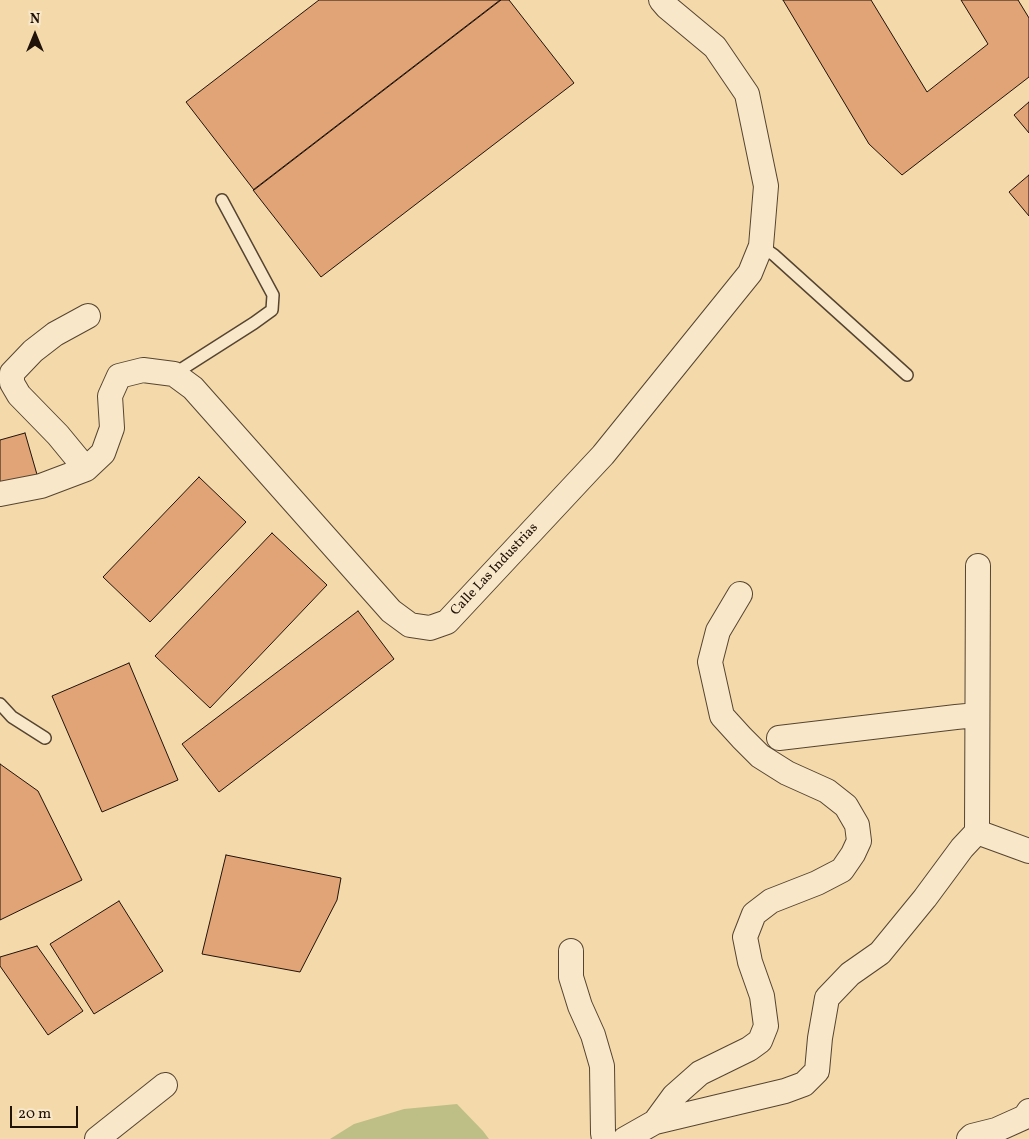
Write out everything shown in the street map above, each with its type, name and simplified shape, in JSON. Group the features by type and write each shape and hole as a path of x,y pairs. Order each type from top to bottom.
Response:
{"street":[{"name":"Calle Las Industrias","path":"0,494 41,486 86,469 103,453 112,428 110,396 119,376 143,370 174,374 193,388 391,611 410,625 430,628 446,622 603,455 750,273 760,246 766,186 747,94 715,47 660,0"},
{"path":"86,469 19,395 12,383 12,373 33,351 54,334 88,316"},
{"path":"625,1139 655,1122 785,1091 804,1084 817,1071 820,1038 828,998 850,974 880,953 925,898 962,848 977,832 978,566"},
{"path":"655,1122 674,1096 700,1073 749,1050 760,1041 766,1026 762,996 750,962 745,938 754,914 771,901 818,883 842,870 853,854 858,841 857,825 846,806 827,791 787,773 760,756 722,716 710,662 718,631 740,594"},
{"path":"779,738 977,715"},
{"path":"977,832 1029,851"},
{"path":"571,951 571,977 580,1006 593,1035 602,1066 604,1139"},
{"path":"97,1139 165,1085"},
{"path":"970,1139 972,1136 1004,1127 1025,1117 1029,1111"}],"lane":[{"path":"174,374 272,310 273,295 222,200"},
{"path":"760,246 774,255 907,375"},
{"path":"0,704 12,718 45,738"}],"green space":[{"path":"457,1104 489,1139 330,1139 354,1124 404,1109"}],"building":[{"path":"319,0 501,0 254,190 186,102"},
{"path":"500,0 509,0 574,83 321,277 253,190"},
{"path":"783,0 871,0 927,92 988,44 961,0 1018,0 1029,18 1029,77 902,175 869,144"},
{"path":"1029,102 1029,133 1014,115"},
{"path":"1029,175 1029,216 1009,192"},
{"path":"25,433 38,478 0,488 0,440"},
{"path":"199,477 246,522 150,622 103,577"},
{"path":"272,533 327,585 210,708 155,656"},
{"path":"358,611 394,659 219,792 182,744"},
{"path":"129,663 178,780 102,812 52,696"},
{"path":"0,764 38,791 82,880 0,920"},
{"path":"226,855 341,878 337,900 300,972 202,954"},
{"path":"119,901 163,971 94,1014 50,944"},
{"path":"37,946 83,1011 48,1035 0,966 0,957"}]}
